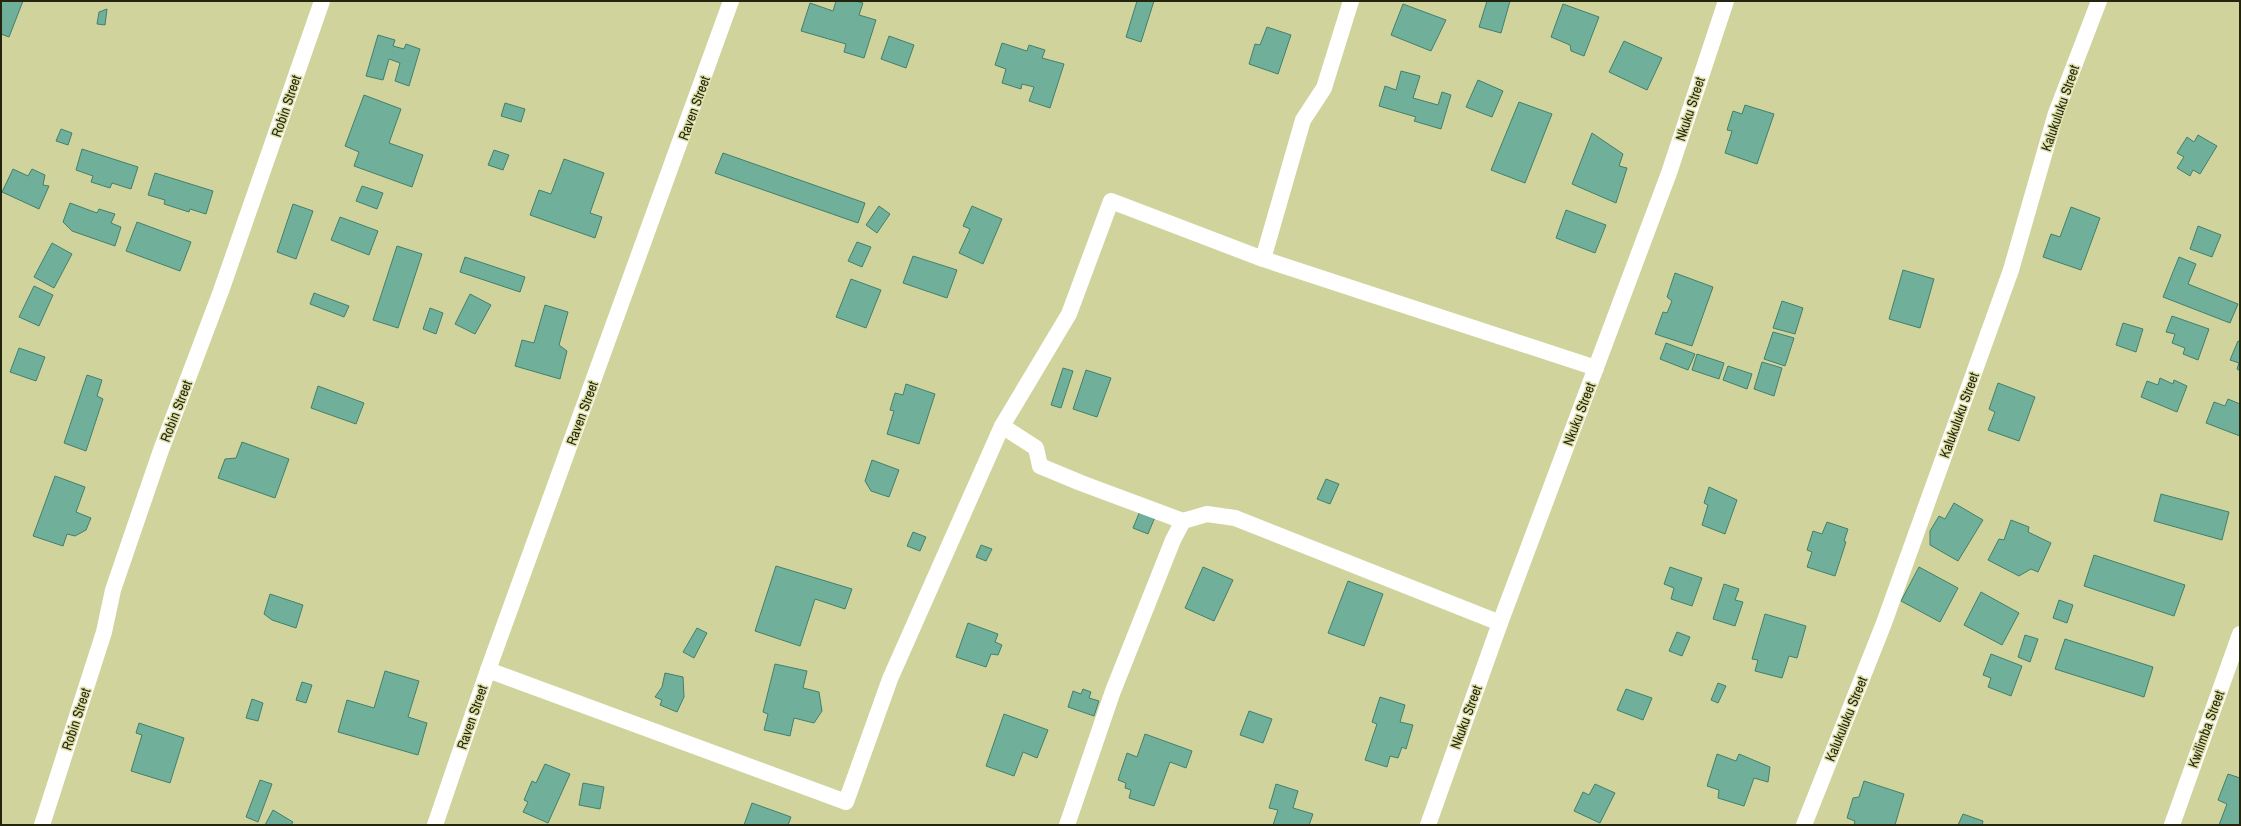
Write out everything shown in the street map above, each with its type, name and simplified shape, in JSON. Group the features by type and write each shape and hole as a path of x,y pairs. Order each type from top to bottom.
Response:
{"street":[{"name":"Robin Street","path":"42,825 104,632 116,583 161,450 221,291 322,1"},
{"name":"Raven Street","path":"435,825 488,670 732,1"},
{"path":"1263,259 1303,120 1324,88 1351,1"},
{"name":"Nkuku Street","path":"1428,825 1500,623 1669,173 1726,1"},
{"name":"Kalukuluku Street","path":"1804,825 1884,622 2011,270 2056,113 2099,1"},
{"path":"488,670 846,802 890,679 1002,426 1069,314 1111,201 1263,259 1596,368"},
{"path":"1002,426 1036,448 1040,466 1081,484 1183,521 1207,514 1236,518 1500,623"},
{"path":"1066,825 1113,691 1173,540 1183,521"},
{"name":"Kwilimba Street","path":"2172,825 2240,634"}],"building":[{"path":"1,1 23,1 9,37 1,34"},
{"path":"836,1 855,1 863,3 859,15 876,20 864,58 844,52 846,44 801,31 810,3 833,11"},
{"path":"1137,1 1154,1 1141,42 1126,37"},
{"path":"1487,1 1510,1 1501,33 1479,27"},
{"path":"1403,4 1446,20 1431,51 1391,35"},
{"path":"1563,4 1599,17 1584,56 1571,51 1570,45 1551,37"},
{"path":"107,9 105,25 97,24 99,12"},
{"path":"1267,27 1291,35 1278,74 1249,64 1255,44 1260,45"},
{"path":"378,35 395,40 393,46 404,49 406,44 420,49 409,86 395,81 400,63 389,59 383,80 366,76"},
{"path":"889,36 914,45 906,68 881,59"},
{"path":"1624,41 1662,58 1647,90 1609,72"},
{"path":"1002,43 1027,51 1029,45 1045,50 1042,58 1064,64 1050,108 1029,101 1034,87 1022,84 1021,89 1002,83 1006,69 995,65"},
{"path":"1401,71 1420,76 1413,98 1438,105 1442,92 1451,95 1441,129 1414,121 1416,117 1379,106 1385,86 1396,90"},
{"path":"1478,80 1503,91 1492,117 1466,107"},
{"path":"364,95 401,109 389,143 423,155 412,187 354,166 359,152 345,146"},
{"path":"1519,102 1552,114 1525,183 1491,170"},
{"path":"505,103 525,109 521,122 501,116"},
{"path":"1745,105 1774,114 1757,164 1725,153 1732,131 1727,130 1733,111 1742,114"},
{"path":"61,129 72,133 68,145 56,141"},
{"path":"1592,133 1623,154 1619,166 1627,168 1616,203 1572,184"},
{"path":"2198,135 2217,146 2200,174 2193,170 2190,176 2177,168 2184,157 2177,153 2187,137 2194,142"},
{"path":"82,149 138,167 131,189 112,183 110,188 91,182 93,176 76,170"},
{"path":"494,150 509,155 503,170 488,165"},
{"path":"723,153 865,203 858,223 715,173"},
{"path":"564,159 604,173 590,213 602,217 595,238 530,215 539,190 551,194"},
{"path":"13,169 28,176 32,169 45,175 43,185 49,186 39,209 2,192"},
{"path":"155,173 213,191 206,214 190,209 189,212 164,204 165,200 148,195"},
{"path":"362,186 383,193 377,209 356,201"},
{"path":"70,203 97,213 99,209 115,214 111,223 121,227 115,246 72,231 63,222"},
{"path":"293,204 313,211 296,259 277,252"},
{"path":"879,206 890,214 877,233 866,225"},
{"path":"972,206 1002,219 983,264 959,253 970,229 963,226"},
{"path":"2071,207 2100,218 2081,270 2043,257 2051,234 2060,237"},
{"path":"1566,210 1606,225 1595,253 1556,238"},
{"path":"340,217 378,231 369,255 331,240"},
{"path":"137,222 191,242 180,271 126,251"},
{"path":"2198,226 2221,235 2212,257 2190,249"},
{"path":"857,242 871,247 862,267 848,261"},
{"path":"52,243 72,254 54,288 34,277"},
{"path":"397,246 422,254 398,328 373,320"},
{"path":"913,256 957,270 947,298 903,283"},
{"path":"465,257 525,277 520,292 460,272"},
{"path":"2179,257 2196,264 2188,284 2238,304 2230,323 2163,297"},
{"path":"1903,270 1934,279 1920,328 1889,319"},
{"path":"1675,273 1713,287 1692,346 1655,334 1663,312 1667,313 1672,301 1667,297"},
{"path":"851,279 881,290 866,328 836,317"},
{"path":"34,286 53,295 39,326 19,317"},
{"path":"314,293 349,306 344,317 310,304"},
{"path":"470,294 491,305 475,334 455,324"},
{"path":"1782,301 1803,308 1795,334 1773,328"},
{"path":"545,305 568,312 559,345 567,351 560,379 515,366 522,340 534,343"},
{"path":"430,308 443,313 436,334 423,329"},
{"path":"2172,316 2209,329 2198,360 2183,354 2185,348 2172,343 2175,334 2166,332"},
{"path":"2123,323 2143,329 2136,352 2116,345"},
{"path":"1773,332 1794,338 1785,366 1764,359"},
{"path":"2238,341 2240,342 2240,371 2237,369 2239,363 2230,360"},
{"path":"1666,343 1695,354 1688,370 1660,359"},
{"path":"19,348 45,357 36,381 10,372"},
{"path":"1697,354 1724,363 1719,379 1692,370"},
{"path":"1762,362 1782,368 1774,396 1754,389"},
{"path":"1728,366 1752,374 1747,389 1723,380"},
{"path":"1063,368 1073,371 1061,408 1051,405"},
{"path":"1086,370 1111,378 1097,417 1073,409"},
{"path":"87,375 102,380 97,396 103,399 86,451 64,443"},
{"path":"2160,378 2173,384 2174,380 2187,386 2177,412 2141,397 2147,381 2158,385"},
{"path":"1998,383 2035,397 2019,441 1988,430 1995,412 1989,409"},
{"path":"906,384 935,394 919,444 887,434 894,411 890,410 895,393 903,395"},
{"path":"318,386 364,403 356,424 311,408"},
{"path":"2228,399 2240,404 2240,436 2206,423 2214,402 2225,406"},
{"path":"242,442 289,459 275,498 218,478 225,459 236,458"},
{"path":"872,460 899,470 889,497 871,491 865,481"},
{"path":"55,476 85,487 76,512 91,518 86,530 75,536 67,534 63,546 33,536"},
{"path":"1326,479 1339,484 1330,504 1317,499"},
{"path":"1709,487 1737,500 1725,534 1702,525 1708,505 1704,503"},
{"path":"2161,494 2229,512 2222,540 2154,521"},
{"path":"1954,503 1983,520 1958,561 1930,545 1930,531 1939,516 1945,519"},
{"path":"1140,511 1155,517 1148,534 1133,528"},
{"path":"2011,520 2029,527 2028,532 2051,543 2038,572 2031,569 2019,576 1988,560 1999,539 2004,540"},
{"path":"1827,522 1848,529 1844,541 1846,542 1835,576 1807,567 1812,552 1807,550 1813,531 1822,534"},
{"path":"913,532 926,537 920,551 907,546"},
{"path":"981,545 992,549 986,561 976,557"},
{"path":"2094,555 2185,585 2174,616 2084,586"},
{"path":"776,566 852,589 845,609 815,599 800,646 755,631"},
{"path":"1203,567 1233,580 1214,621 1185,608"},
{"path":"1670,567 1702,578 1692,606 1671,599 1674,588 1664,584"},
{"path":"1919,567 1958,588 1940,622 1901,601"},
{"path":"1348,581 1383,594 1364,646 1328,633"},
{"path":"1724,584 1739,589 1735,600 1743,602 1735,626 1713,619"},
{"path":"1981,592 2019,613 2002,645 1964,625"},
{"path":"270,594 303,605 296,628 272,620 264,614"},
{"path":"2059,600 2073,605 2067,623 2053,618"},
{"path":"1765,614 1806,626 1797,658 1789,656 1782,678 1755,671 1758,660 1752,659"},
{"path":"968,623 998,634 995,642 1002,645 998,655 991,654 986,667 956,657"},
{"path":"697,628 707,633 694,658 683,652"},
{"path":"1677,632 1690,637 1682,656 1669,651"},
{"path":"2025,635 2038,639 2030,662 2018,657"},
{"path":"2065,639 2153,667 2144,697 2055,669"},
{"path":"1991,654 2022,666 2011,696 1988,687 1991,678 1983,675"},
{"path":"775,664 807,671 803,688 819,692 822,711 814,723 794,718 790,736 764,730 768,714 763,712"},
{"path":"385,671 419,681 408,717 427,723 418,755 338,732 347,700 374,708"},
{"path":"665,673 683,677 684,697 677,712 660,705 662,700 655,697 662,687"},
{"path":"302,682 312,685 306,703 296,700"},
{"path":"1718,683 1726,686 1718,703 1711,700"},
{"path":"1083,689 1091,692 1089,698 1099,701 1094,716 1068,707 1073,691 1081,694"},
{"path":"1626,689 1652,698 1643,720 1617,710"},
{"path":"1380,697 1405,705 1400,722 1413,725 1406,749 1402,747 1398,758 1390,756 1387,767 1365,760 1377,724 1372,722"},
{"path":"252,699 263,703 258,721 246,718"},
{"path":"1249,711 1272,719 1263,743 1240,735"},
{"path":"1004,714 1048,730 1037,758 1023,752 1014,776 986,766"},
{"path":"139,723 184,738 170,783 131,771 142,735 136,733"},
{"path":"1145,734 1192,751 1186,768 1170,762 1154,806 1129,798 1131,790 1125,788 1126,783 1118,780 1127,753 1137,757"},
{"path":"1717,754 1736,761 1739,754 1770,767 1768,782 1754,778 1744,806 1718,798 1719,790 1707,786"},
{"path":"545,764 570,774 548,823 523,812 528,802 524,800 532,781 536,783"},
{"path":"2228,774 2240,778 2240,825 2219,825 2227,804 2218,800"},
{"path":"260,780 272,784 258,822 246,817"},
{"path":"1864,781 1904,794 1895,825 1854,825 1855,821 1847,818 1853,798 1859,797"},
{"path":"583,783 604,787 600,809 579,805"},
{"path":"1276,784 1298,791 1293,808 1313,814 1309,825 1273,825 1278,810 1269,808"},
{"path":"1595,784 1615,793 1600,823 1574,811 1583,792 1589,795"},
{"path":"752,803 791,817 788,825 744,825"},
{"path":"273,810 293,822 291,825 265,825"},
{"path":"1963,814 1983,821 1982,825 1958,825"}]}
